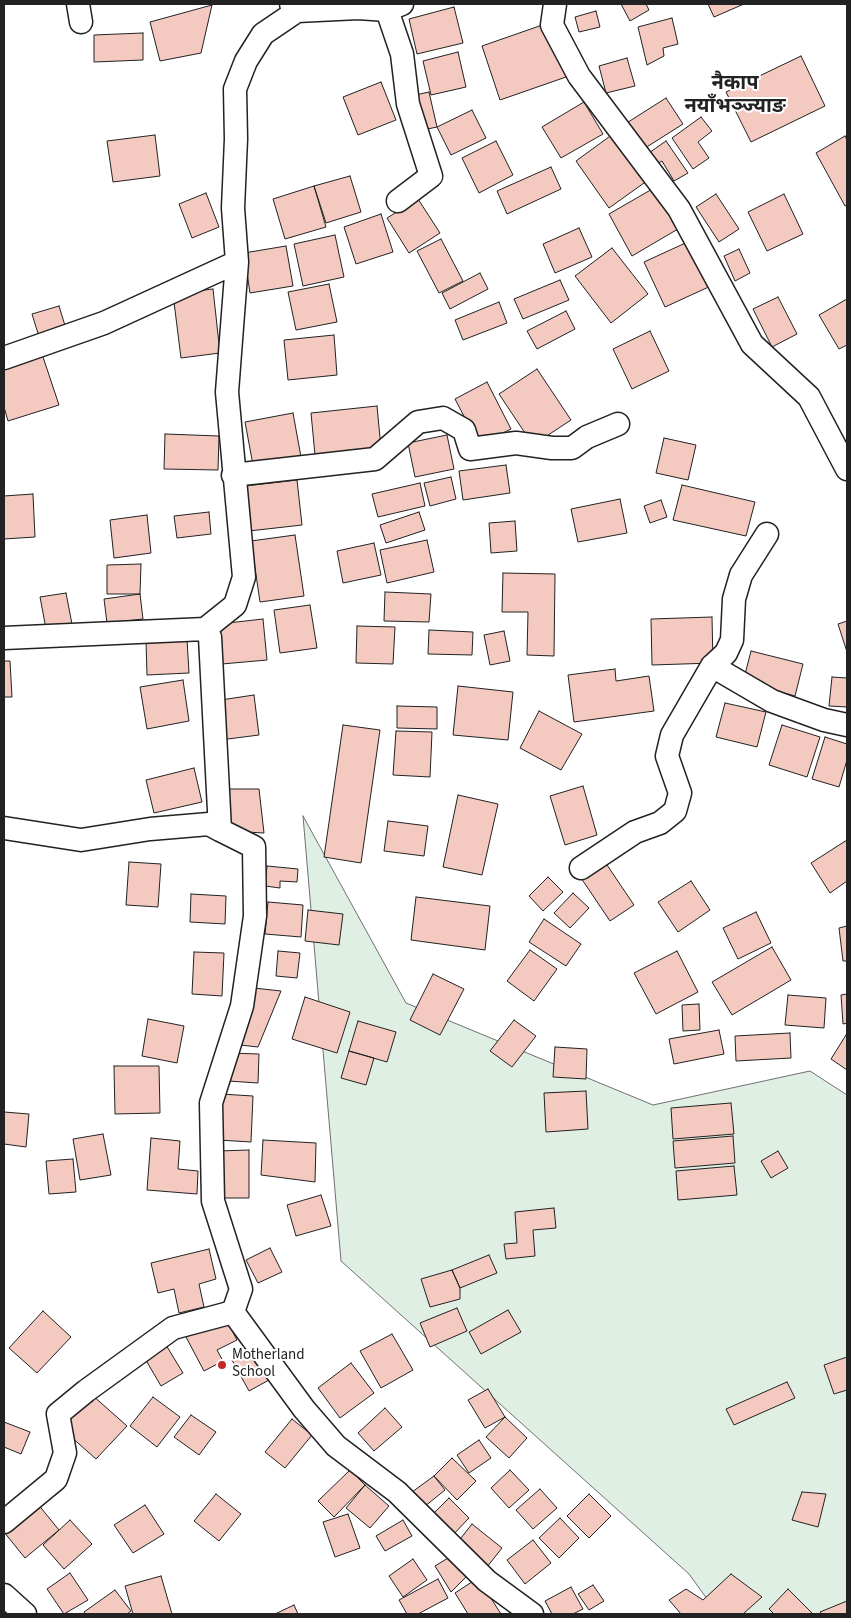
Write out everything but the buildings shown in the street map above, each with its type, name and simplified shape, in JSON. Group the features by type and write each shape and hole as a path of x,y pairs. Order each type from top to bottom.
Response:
{"street":[{"path":"555,4 552,25 579,76 679,209 752,344 809,397 840,439 847,469"},
{"path":"4,638 205,629 234,605 244,577 227,392 237,262 233,208 236,139 235,89 246,61 262,34 294,7 394,7 408,104 431,176 398,201"},
{"path":"4,358 104,323 237,262"},
{"path":"234,475 375,459 418,422 443,418 464,430 470,449 516,443 552,448 572,448 587,437 618,424"},
{"path":"581,868 635,832 660,823 675,811 680,794 667,756 672,735 712,666 726,653 732,640 734,599 741,575 767,534"},
{"path":"205,629 210,637 220,830"},
{"path":"712,666 772,701 824,720 847,725"},
{"path":"4,828 81,840 150,829 209,824 254,847 255,916 242,1006 211,1103 213,1202 241,1289 233,1312"},
{"path":"4,1522 56,1479 65,1453 58,1414 86,1391 173,1328 233,1312"},
{"path":"233,1312 304,1409 336,1446 396,1492 487,1581 532,1614"},
{"path":"4,1595 25,1614"}],"green space":[{"path":"303,816 406,1003 653,1105 810,1071 847,1095 847,1614 718,1614 689,1574 341,1261"}],"place":[{"name":"Motherland School","path":"222,1365"}],"district":[{"name":"नैकाप नयाँभञ्ज्याङ","path":"735,96"}]}
